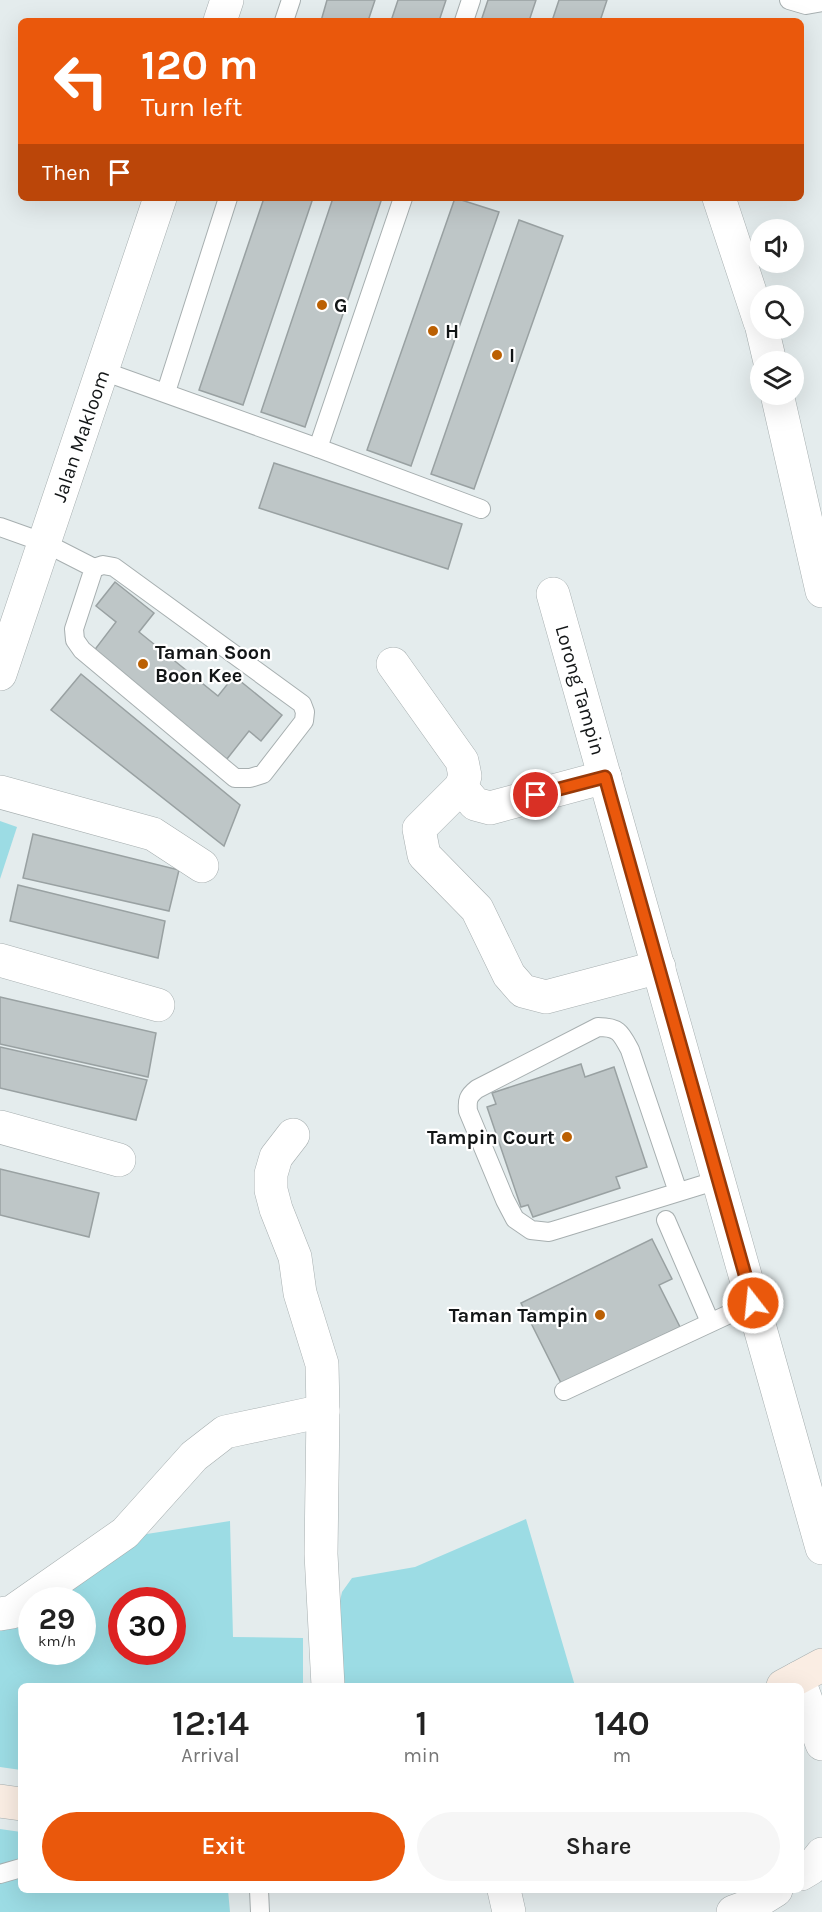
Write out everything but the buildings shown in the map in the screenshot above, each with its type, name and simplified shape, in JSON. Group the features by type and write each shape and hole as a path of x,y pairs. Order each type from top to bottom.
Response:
{"main road":[{"path":"0,1801 18,1804"}],"street":[{"path":"221,18 227,0"},
{"name":"Jalan Makloom","path":"0,674 159,201"},
{"path":"720,201 750,292"},
{"path":"780,405 822,591"},
{"name":"Lorong Tampin","path":"553,594 822,1548"},
{"path":"393,664 462,761 465,776 461,787 418,829 424,855 477,909 509,975 523,991 546,997 659,967"},
{"path":"461,787 475,804 490,808 605,777"},
{"path":"0,792 153,834 202,866"},
{"path":"0,960 158,1005"},
{"path":"0,1127 119,1160"},
{"path":"293,1135 276,1157 271,1174 271,1190 295,1257 300,1293 320,1351 322,1364 324,1411 321,1554 328,1683"},
{"path":"0,1614 12,1612 125,1533 194,1456 225,1432 324,1411"},
{"path":"804,1686 822,1744"},
{"path":"804,1872 811,1868 822,1854"},
{"path":"505,1893 509,1912"},
{"path":"733,1912 752,1905 771,1893"}],"lane":[{"path":"285,18 291,0"},
{"path":"465,18 471,0"},
{"path":"789,0 806,5 822,2"},
{"path":"166,392 227,201"},
{"path":"318,448 402,201"},
{"path":"103,371 166,392 481,509"},
{"path":"0,528 45,543 94,568 103,565 114,567 302,704 305,712 304,721 263,774 250,778 235,778 82,650 75,640 74,629 94,568"},
{"path":"678,1192 630,1050 621,1033 611,1027 598,1027 477,1089 470,1095 467,1102 468,1111 505,1200 515,1220 531,1230 549,1232 718,1180"},
{"path":"666,1220 710,1322"},
{"path":"564,1391 753,1303"},
{"path":"0,1874 18,1869"},
{"path":"259,1893 260,1912"}],"shaded area":[{"path":"0,821 17,827 0,879"},
{"path":"526,1519 574,1683 342,1683 338,1610 342,1592 352,1578 415,1567"},
{"path":"230,1521 233,1637 303,1638 303,1683 18,1683 18,1770 0,1767 0,1623 18,1613 18,1665 96,1665 96,1587 58,1587 134,1536"},
{"path":"0,1829 18,1832 18,1893 228,1893 230,1912 0,1912"}],"place":[{"name":"G","path":"322,305"},
{"name":"H","path":"433,331"},
{"name":"I","path":"497,355"},
{"name":"Taman Soon Boon Kee","path":"143,664"},
{"name":"Tampin Court","path":"567,1137"},
{"name":"Taman Tampin","path":"600,1315"}],"route":[{"path":"536,795 605,777 753,1303"}]}
